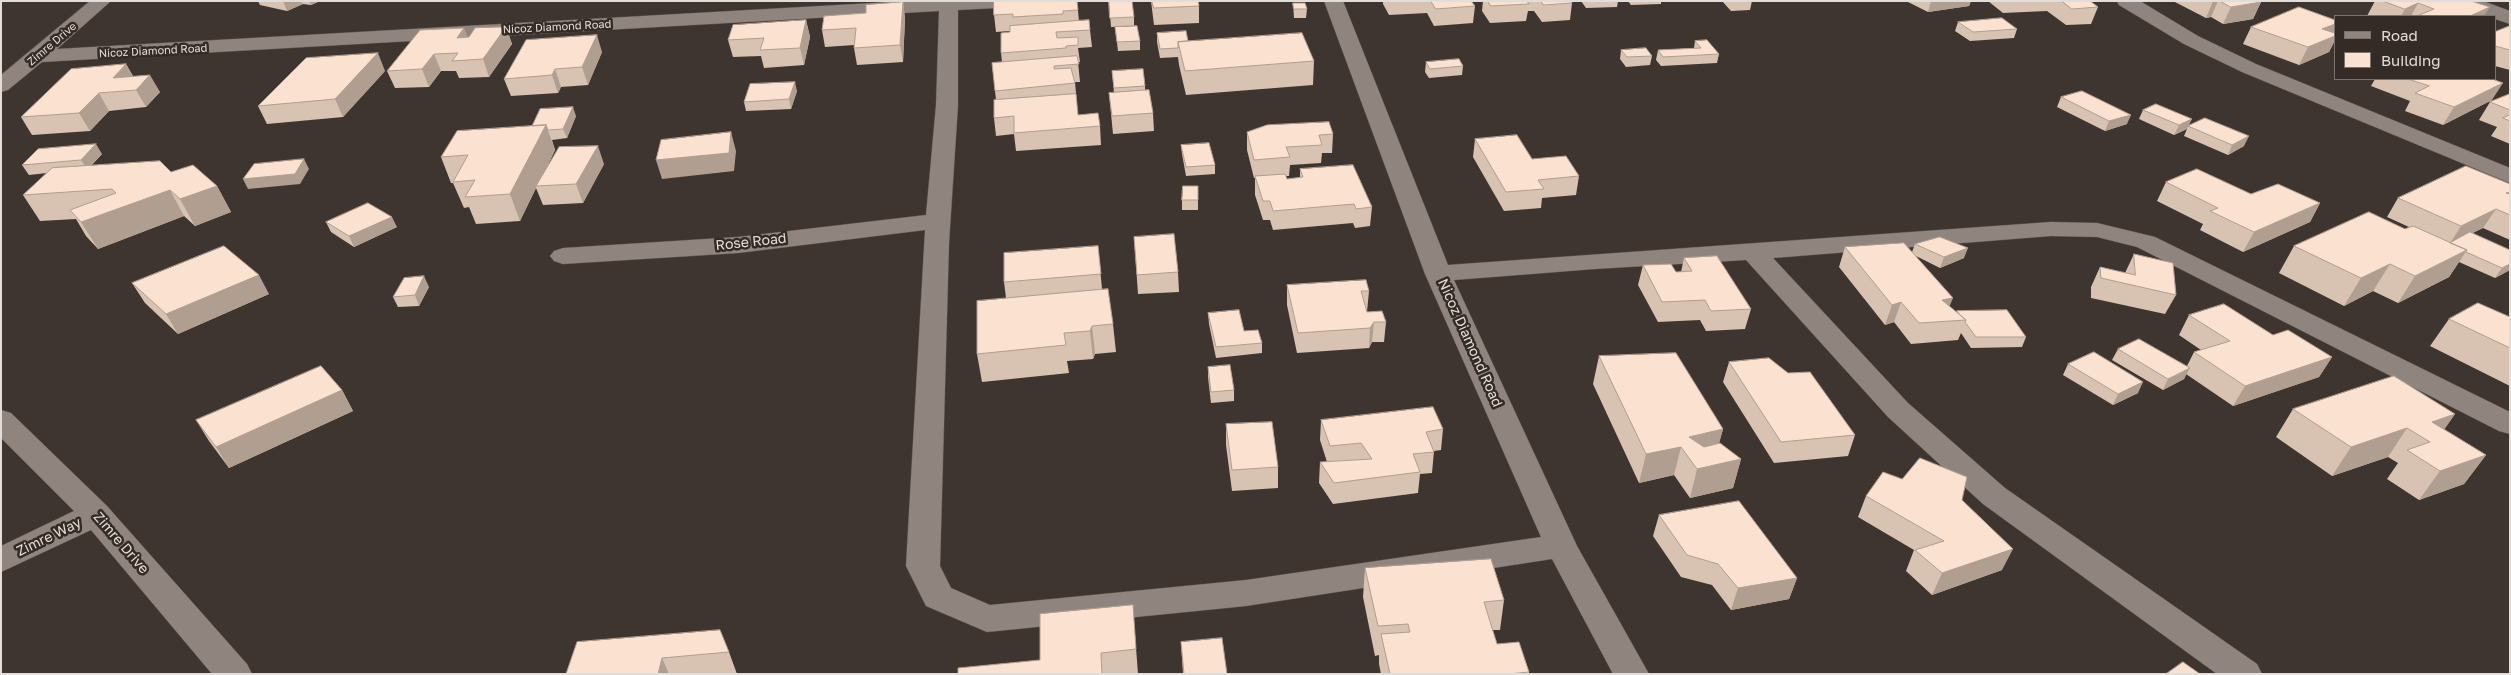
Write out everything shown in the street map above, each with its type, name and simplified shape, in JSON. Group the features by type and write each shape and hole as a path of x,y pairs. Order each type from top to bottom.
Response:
{"street":[{"name":"Zimre Drive","path":"1,86 39,56 102,1"},
{"name":"Nicoz Diamond Road","path":"39,56 1015,1"},
{"name":"Nicoz Diamond Road","path":"1333,1 1438,274 1561,546 1631,674"},
{"path":"2126,1 2191,40 2241,64 2510,176"},
{"path":"2465,1 2510,18"},
{"path":"949,4 948,105 938,221 927,424 923,566 938,597 987,619 1246,593 1561,546"},
{"name":"Rose Road","path":"564,256 738,245 938,221"},
{"path":"1438,274 2051,229 2097,230 2146,242 2510,424"},
{"path":"1753,252 1898,410 1994,496 2244,674"},
{"name":"Zimre Drive","path":"1,420 96,514 234,674"},
{"name":"Zimre Way","path":"1,560 96,514"}],"building":[{"path":"994,1 1077,1 1078,10 1063,11 1063,14 1013,17 1013,14 994,15"},
{"path":"1109,1 1132,1 1134,17 1110,18"},
{"path":"1152,1 1198,1 1199,6 1154,8"},
{"path":"1431,1 1471,1 1475,6 1436,9"},
{"path":"1488,1 1527,1 1529,4 1491,6"},
{"path":"1541,1 1571,1 1572,3 1544,5"},
{"path":"2062,1 2090,1 2098,7 2072,9"},
{"path":"2220,1 2258,1 2261,2 2231,7"},
{"path":"2383,1 2471,1 2490,7 2472,15 2419,15 2434,9 2418,3 2405,9"},
{"path":"903,2 900,45 854,48 856,28 822,30 824,16 866,13 866,5"},
{"path":"1293,3 1305,3 1307,9 1294,9"},
{"path":"2299,7 2334,20 2334,24 2322,29 2334,33 2334,36 2308,47 2251,27"},
{"path":"2002,18 2017,29 1973,32 1958,22"},
{"path":"806,20 800,48 760,50 764,38 728,40 733,25"},
{"path":"1089,20 1090,30 1056,32 1057,38 1078,37 1078,45 1066,46 1066,48 1001,53 1001,33 1010,32 1010,26"},
{"path":"1137,26 1140,41 1117,42 1115,27"},
{"path":"2510,26 2510,50 2496,46 2496,32"},
{"path":"506,27 483,59 452,61 458,53 434,54 422,69 387,71 420,30 464,28 457,38 469,37 475,28"},
{"path":"1186,31 1188,41 1178,42 1178,48 1160,49 1157,33"},
{"path":"1302,33 1314,61 1185,71 1178,42"},
{"path":"597,35 582,67 555,69 552,75 504,79 526,40"},
{"path":"1707,40 1719,54 1663,57 1658,50 1701,48 1695,41"},
{"path":"1646,48 1652,56 1627,57 1621,50"},
{"path":"378,53 335,99 258,106 306,58"},
{"path":"1077,56 1079,64 1054,66 1054,69 1071,68 1075,83 995,91 992,63"},
{"path":"1459,59 1463,66 1430,69 1426,62"},
{"path":"126,64 113,78 150,75 136,90 99,93 79,113 21,117 71,69"},
{"path":"1143,69 1145,86 1114,88 1112,71"},
{"path":"2411,80 2495,80 2503,83 2454,107 2415,93 2429,86"},
{"path":"795,82 789,99 744,102 750,84"},
{"path":"1149,90 1153,113 1112,116 1109,93"},
{"path":"2082,91 2131,115 2109,121 2061,97"},
{"path":"1076,94 1078,115 1098,113 1100,126 1014,133 1014,116 994,118 994,100"},
{"path":"2510,94 2510,110 2490,102"},
{"path":"2156,104 2192,119 2179,125 2143,110"},
{"path":"573,107 563,129 548,130 546,125 532,126 540,109"},
{"path":"2510,115 2510,121 2503,118"},
{"path":"2205,118 2249,136 2232,145 2188,126"},
{"path":"1329,122 1333,134 1319,135 1322,145 1286,147 1290,157 1254,160 1247,132 1267,125"},
{"path":"546,125 510,194 465,197 475,180 453,182 468,155 441,157 457,131"},
{"path":"731,132 729,153 656,160 661,140"},
{"path":"1517,135 1532,159 1566,156 1579,176 1538,180 1544,189 1506,192 1475,139"},
{"path":"1209,143 1215,165 1186,167 1181,145"},
{"path":"96,144 81,160 22,165 38,149"},
{"path":"598,146 576,184 536,186 559,147"},
{"path":"304,159 295,174 243,179 254,164"},
{"path":"160,161 171,172 193,165 217,186 180,199 170,190 81,222 70,210 116,193 112,189 23,195 52,168"},
{"path":"1353,165 1372,207 1356,209 1354,204 1273,211 1270,201 1263,201 1255,176 1285,174 1287,179 1303,177 1300,169"},
{"path":"2466,166 2510,184 2510,192 2506,193 2510,194 2510,215 2496,209 2461,226 2398,198"},
{"path":"2197,169 2251,194 2278,184 2320,203 2254,232 2210,211 2218,208 2166,182"},
{"path":"1183,186 1198,186 1198,200 1182,200"},
{"path":"368,203 392,217 349,236 326,222"},
{"path":"2369,212 2405,229 2413,226 2467,250 2415,276 2390,264 2361,278 2294,246"},
{"path":"2470,232 2510,250 2510,264 2502,268 2450,243"},
{"path":"1174,234 1178,272 1137,275 1134,237"},
{"path":"1940,237 1968,248 1944,257 1915,244"},
{"path":"1904,243 1953,298 1942,300 1966,320 1919,323 1901,302 1892,305 1845,247"},
{"path":"224,246 259,275 166,314 132,283"},
{"path":"1098,246 1101,274 1004,282 1004,253"},
{"path":"2134,254 2173,263 2176,295 2101,278 2100,267 2135,275"},
{"path":"1717,256 1751,309 1711,311 1705,300 1662,302 1643,265 1671,264 1676,272 1692,271 1684,258"},
{"path":"424,276 415,295 393,297 404,278"},
{"path":"1366,280 1369,291 1361,291 1367,312 1382,311 1386,322 1374,322 1370,328 1298,333 1287,285"},
{"path":"1108,289 1113,324 1092,326 1090,331 1064,333 1066,345 977,354 977,301"},
{"path":"2478,303 2510,317 2510,348 2449,319"},
{"path":"2224,304 2273,335 2288,330 2332,357 2245,386 2194,352 2230,341 2189,315"},
{"path":"1239,310 1244,331 1258,330 1262,343 1216,347 1208,313"},
{"path":"2007,310 2026,337 1976,337 1965,322 1966,320 1957,311"},
{"path":"2139,339 2190,368 2168,379 2118,349"},
{"path":"2094,352 2143,382 2118,394 2068,364"},
{"path":"1676,353 1723,429 1689,437 1704,447 1720,443 1741,459 1697,469 1681,447 1646,454 1599,356"},
{"path":"1769,358 1788,373 1810,372 1855,435 1781,442 1729,362"},
{"path":"1230,365 1234,390 1211,392 1208,367"},
{"path":"321,366 342,390 216,447 196,420"},
{"path":"2394,376 2455,414 2432,422 2486,455 2440,471 2407,450 2430,442 2407,428 2351,447 2293,409"},
{"path":"1433,407 1443,429 1426,432 1434,452 1413,454 1420,472 1334,483 1320,462 1372,459 1361,443 1330,446 1321,420"},
{"path":"1272,422 1278,467 1232,470 1226,424"},
{"path":"1920,458 1967,477 1962,500 2013,549 1942,573 1915,550 1944,541 1866,496 1883,472 1902,479"},
{"path":"1739,501 1797,578 1738,588 1718,564 1687,555 1659,515"},
{"path":"1491,559 1504,600 1484,602 1497,644 1519,642 1529,672 1508,674 1390,674 1381,634 1410,632 1408,624 1378,626 1365,568"},
{"path":"1133,605 1136,649 1101,653 1102,674 958,674 958,668 1040,660 1040,614"},
{"path":"720,630 729,652 662,658 658,674 566,674 577,642"},
{"path":"1222,638 1227,674 1184,674 1181,642"},
{"path":"2183,662 2200,674 2166,674"}]}
